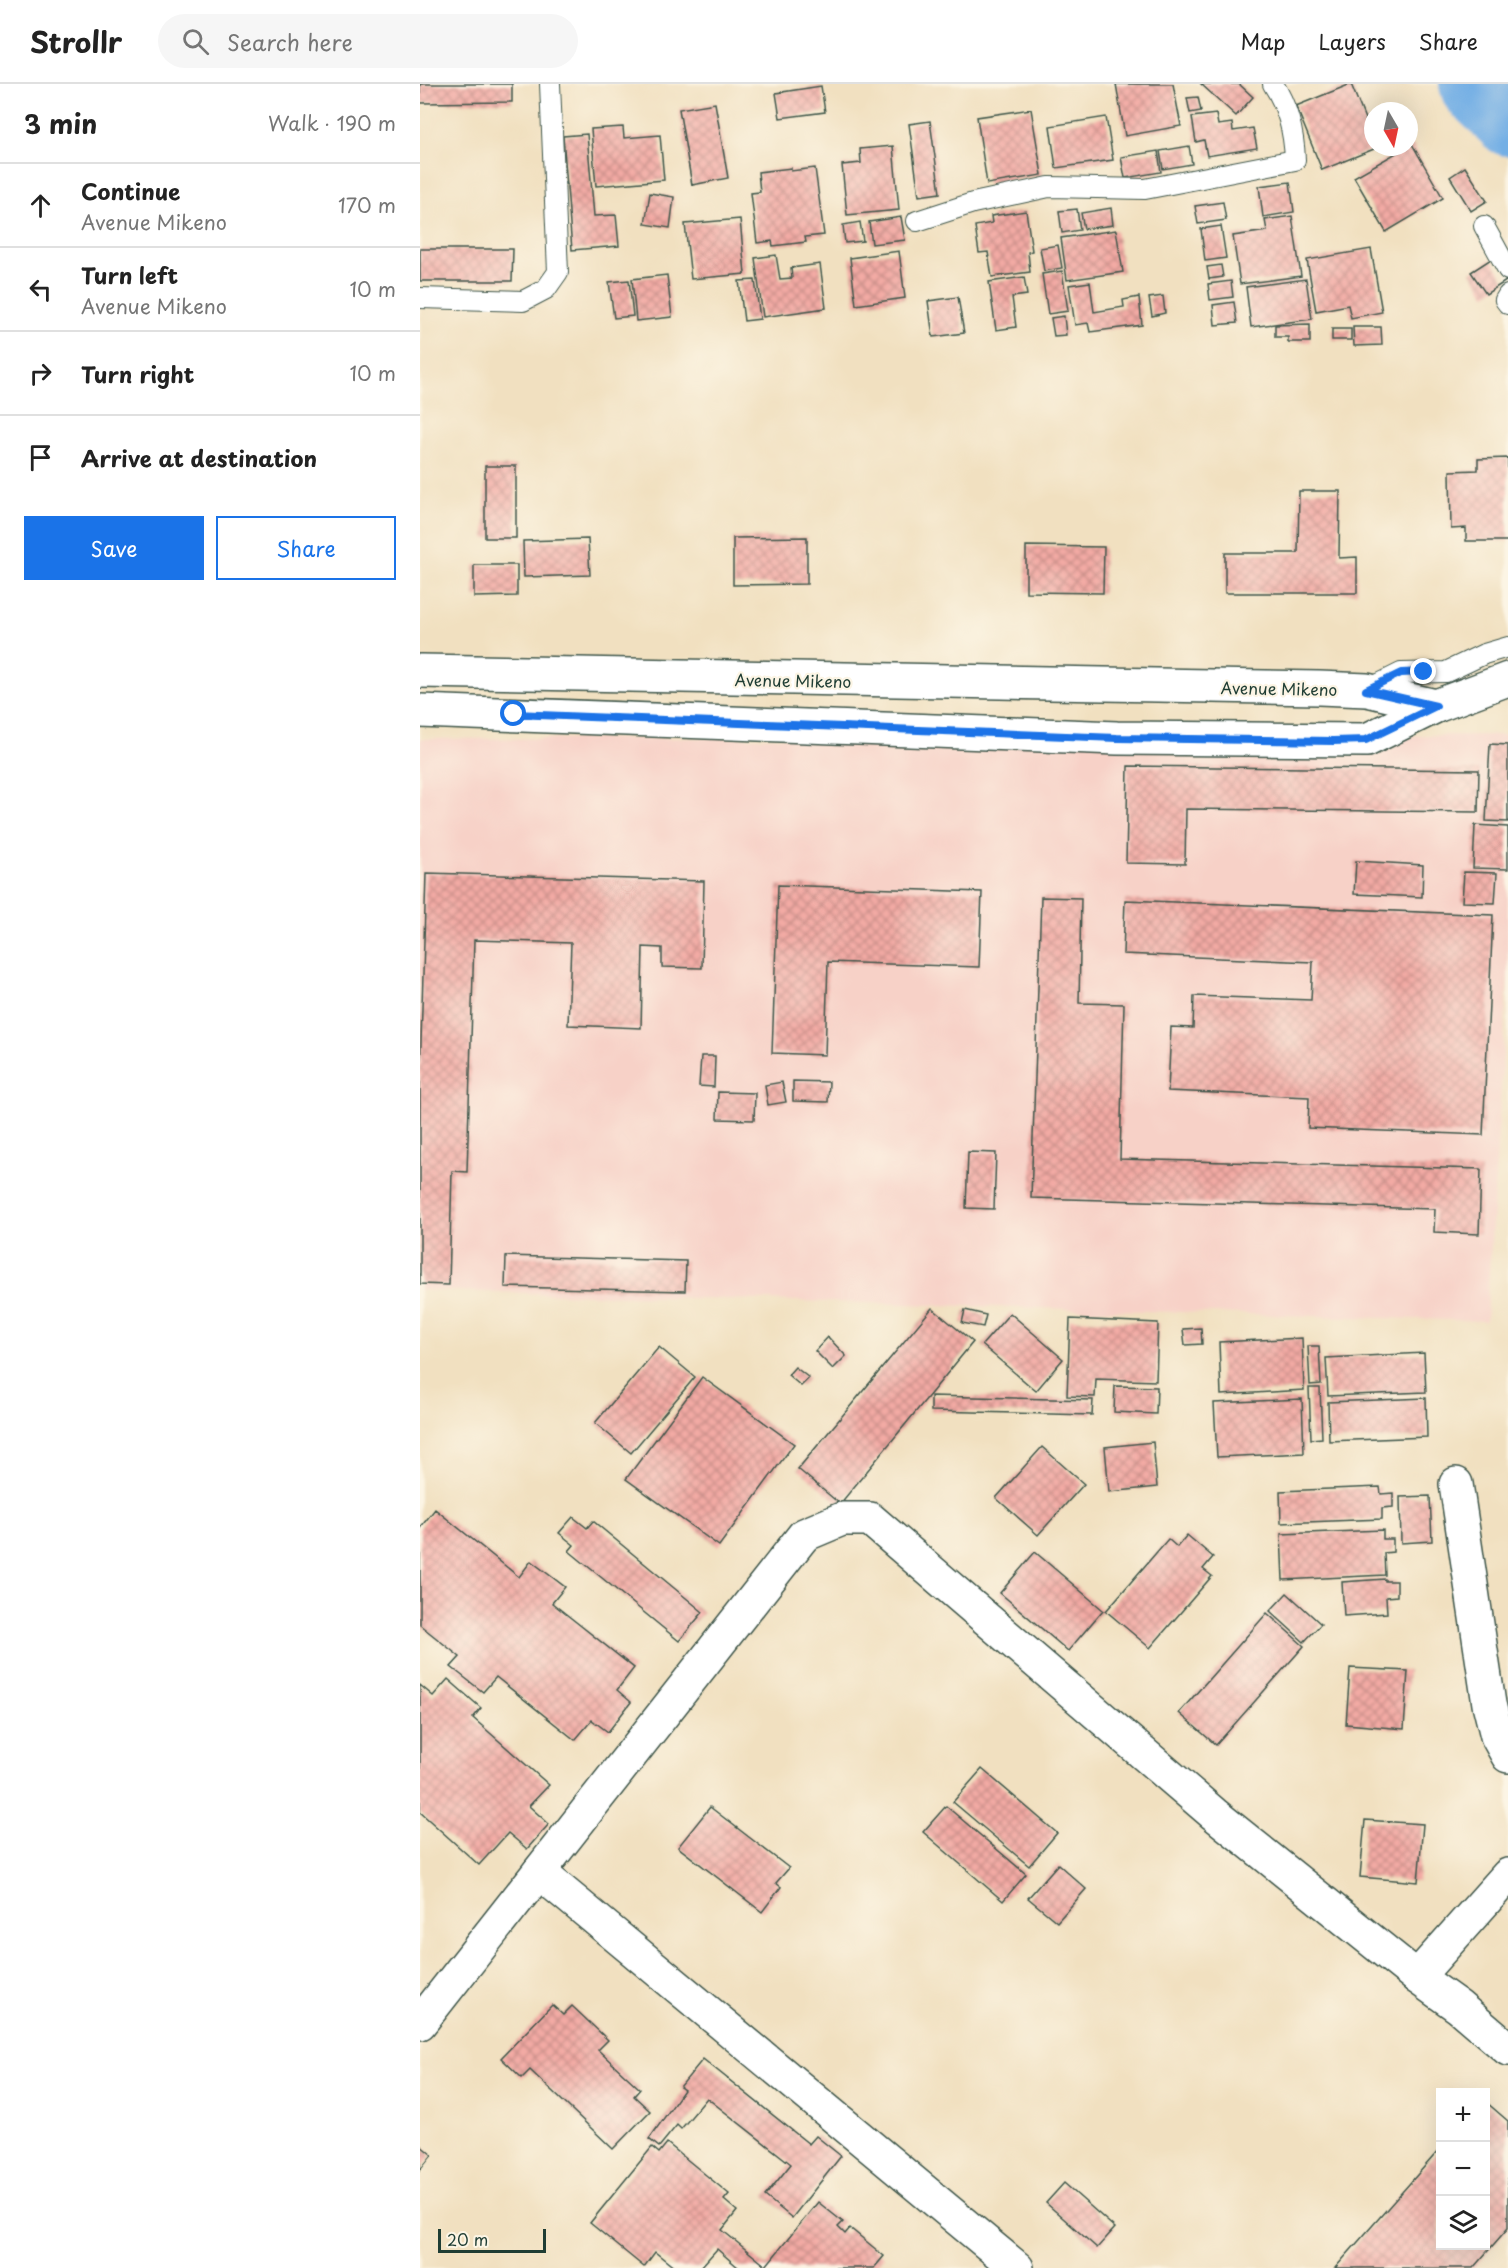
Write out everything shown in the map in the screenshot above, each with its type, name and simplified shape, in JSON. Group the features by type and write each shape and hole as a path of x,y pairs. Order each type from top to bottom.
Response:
{"street":[{"name":"Avenue Mikeno","path":"420,671 1366,690 1436,706"},
{"path":"420,711 1117,738 1333,741 1366,740 1436,706 1508,679"},
{"path":"1456,1484 1489,1704 1497,1736 1508,1756"},
{"path":"420,2023 804,1535 842,1519 870,1519 1214,1814 1418,1977 1459,2007 1508,2049"},
{"path":"539,1872 1017,2268"},
{"path":"1418,1977 1508,1875"}],"lane":[{"path":"420,298 523,301 546,289 558,272 550,84"},
{"path":"917,221 973,203 1049,187 1145,189 1295,160 1294,136 1280,96 1273,84"},
{"path":"1484,226 1508,270"},
{"path":"1508,296 1505,300 1508,304"},
{"path":"1366,690 1401,673 1446,672 1484,654 1508,647"}],"shaded area":[{"path":"1508,735 1508,975 1486,1321 420,1290 420,739"}],"building":[{"path":"420,84 512,84 512,102 420,103"},
{"path":"1116,84 1173,84 1181,126 1125,136"},
{"path":"1201,84 1239,84 1253,97 1236,116"},
{"path":"1351,84 1364,116 1364,153 1322,170 1296,106"},
{"path":"821,86 825,112 780,118 776,93"},
{"path":"1198,97 1201,111 1190,113 1187,98"},
{"path":"715,103 728,178 692,185 679,109"},
{"path":"1031,109 1042,175 987,184 977,117"},
{"path":"1216,114 1218,125 1232,123 1233,131 1253,128 1257,148 1207,156 1204,140 1196,142 1192,117"},
{"path":"1106,117 1113,160 1056,168 1050,126"},
{"path":"930,121 940,193 919,196 909,124"},
{"path":"623,127 624,138 660,135 664,180 596,186 591,129"},
{"path":"587,134 594,216 616,215 619,246 572,250 563,136"},
{"path":"893,146 899,210 847,215 842,165 861,163 860,149"},
{"path":"1189,146 1192,164 1163,169 1160,151"},
{"path":"1158,151 1161,172 1125,178 1121,157"},
{"path":"1418,154 1443,198 1386,232 1354,177 1391,156"},
{"path":"1465,167 1487,201 1471,211 1450,177"},
{"path":"791,168 791,171 815,168 824,235 805,237 806,242 773,246 772,241 757,243 751,193 760,192 758,172"},
{"path":"1290,182 1294,212 1263,217 1259,186"},
{"path":"650,193 674,197 670,228 645,224"},
{"path":"1223,202 1226,220 1198,224 1195,206"},
{"path":"1111,208 1113,225 1084,229 1081,213"},
{"path":"1077,209 1080,230 1062,233 1059,211"},
{"path":"1026,211 1032,251 1028,252 1030,272 992,277 988,252 979,253 975,226 992,223 991,216"},
{"path":"1292,216 1301,276 1240,284 1233,236 1267,231 1265,220"},
{"path":"901,217 905,240 872,244 869,222"},
{"path":"740,219 745,274 691,279 685,224"},
{"path":"860,222 863,241 845,243 843,225"},
{"path":"1221,226 1226,258 1205,261 1201,229"},
{"path":"1116,230 1123,272 1067,280 1061,238"},
{"path":"1058,245 1062,268 1044,271 1040,248"},
{"path":"420,249 513,249 512,281 420,281"},
{"path":"1371,249 1382,312 1351,318 1348,305 1316,311 1307,260"},
{"path":"899,251 905,298 856,305 850,258"},
{"path":"776,255 780,279 792,278 791,268 820,264 826,308 763,317 755,258"},
{"path":"1491,259 1506,281 1486,294 1471,272"},
{"path":"1221,265 1223,277 1209,279 1207,267"},
{"path":"1062,271 1068,311 1048,314 1042,274"},
{"path":"667,275 672,317 636,321 632,279"},
{"path":"1024,277 1027,295 1012,297 1016,327 996,330 989,282"},
{"path":"1306,279 1312,319 1251,327 1246,287"},
{"path":"629,280 633,316 614,318 609,282"},
{"path":"755,280 760,319 744,321 739,281"},
{"path":"1231,281 1233,297 1210,300 1208,284"},
{"path":"1090,282 1094,312 1124,307 1123,300 1139,297 1142,325 1090,332 1088,323 1075,325 1069,285"},
{"path":"1163,296 1165,313 1152,316 1149,298"},
{"path":"958,297 964,333 933,337 928,301"},
{"path":"1234,302 1237,323 1215,325 1213,305"},
{"path":"1064,316 1066,335 1054,336 1051,318"},
{"path":"1310,324 1310,342 1288,342 1288,337 1275,337 1275,325"},
{"path":"1353,327 1381,327 1382,345 1354,346"},
{"path":"1332,329 1351,329 1351,340 1332,340"},
{"path":"1508,458 1508,541 1466,541 1466,528 1451,529 1450,471 1478,470 1478,459"},
{"path":"485,466 516,466 516,538 485,538"},
{"path":"1299,491 1340,491 1339,558 1357,557 1357,593 1225,593 1225,553 1298,553"},
{"path":"807,537 807,584 733,585 733,538"},
{"path":"588,539 590,575 524,577 523,541"},
{"path":"1026,546 1104,547 1103,593 1026,592"},
{"path":"474,565 517,565 517,596 474,597"},
{"path":"1490,744 1508,745 1508,822 1486,821"},
{"path":"1128,766 1479,770 1478,812 1186,809 1185,864 1126,863"},
{"path":"1475,825 1508,827 1508,869 1473,868"},
{"path":"1356,861 1423,865 1422,897 1354,894"},
{"path":"1464,872 1497,873 1495,903 1462,902"},
{"path":"426,873 704,881 702,968 662,967 662,948 643,947 641,1028 568,1025 571,943 474,940 467,1172 452,1171 449,1285 420,1284 420,1076"},
{"path":"778,885 982,892 979,967 828,962 825,1055 772,1053"},
{"path":"1041,897 1081,898 1079,1003 1124,1004 1120,1159 1481,1169 1479,1234 1434,1232 1435,1209 1031,1198"},
{"path":"1125,900 1493,915 1483,1135 1308,1128 1309,1097 1168,1091 1171,1027 1193,1028 1194,996 1311,1000 1313,962 1123,954"},
{"path":"701,1056 715,1056 714,1087 699,1086"},
{"path":"793,1081 829,1082 828,1102 793,1101"},
{"path":"782,1082 786,1102 768,1105 765,1085"},
{"path":"718,1092 755,1093 754,1120 717,1119"},
{"path":"968,1152 996,1153 994,1209 966,1208"},
{"path":"506,1256 686,1261 685,1291 505,1287"},
{"path":"932,1308 973,1342 840,1504 798,1469"},
{"path":"965,1310 986,1315 983,1327 962,1323"},
{"path":"1010,1313 1063,1359 1036,1391 982,1345"},
{"path":"1070,1319 1158,1323 1156,1381 1096,1379 1095,1397 1067,1396"},
{"path":"1201,1328 1202,1344 1185,1345 1183,1329"},
{"path":"828,1337 846,1356 833,1369 815,1351"},
{"path":"1302,1338 1304,1390 1221,1395 1219,1342"},
{"path":"1308,1346 1319,1346 1321,1384 1310,1385"},
{"path":"659,1347 695,1377 631,1453 595,1423"},
{"path":"1424,1353 1426,1392 1328,1396 1326,1358"},
{"path":"795,1367 809,1378 801,1386 788,1375"},
{"path":"702,1377 794,1444 719,1546 626,1479"},
{"path":"1115,1386 1157,1387 1156,1414 1114,1412"},
{"path":"1309,1388 1320,1388 1322,1438 1311,1439"},
{"path":"931,1396 1093,1400 1092,1415 931,1411"},
{"path":"1426,1398 1427,1437 1329,1441 1328,1402"},
{"path":"1302,1399 1304,1453 1217,1457 1214,1403"},
{"path":"1153,1442 1157,1487 1109,1492 1105,1447"},
{"path":"1042,1447 1084,1484 1038,1535 996,1498"},
{"path":"1380,1487 1381,1494 1393,1493 1393,1507 1382,1508 1382,1519 1281,1523 1280,1491"},
{"path":"1430,1496 1432,1541 1401,1543 1400,1497"},
{"path":"435,1509 519,1577 531,1561 565,1587 552,1603 634,1668 617,1690 631,1702 608,1732 592,1720 575,1740 496,1677 483,1692 451,1667 460,1657 420,1625 420,1528"},
{"path":"573,1517 587,1528 593,1521 703,1612 679,1641 569,1551 574,1545 559,1533"},
{"path":"1383,1530 1383,1539 1393,1539 1393,1552 1384,1553 1385,1575 1283,1580 1281,1534"},
{"path":"1187,1535 1213,1557 1203,1569 1212,1576 1150,1648 1106,1611 1168,1539 1177,1547"},
{"path":"1035,1552 1103,1610 1068,1651 1000,1593"},
{"path":"1385,1579 1385,1581 1397,1581 1397,1596 1386,1597 1387,1613 1344,1616 1342,1582"},
{"path":"1287,1593 1321,1624 1304,1642 1270,1611"},
{"path":"1267,1613 1304,1646 1216,1745 1179,1713"},
{"path":"1350,1668 1408,1671 1404,1729 1346,1724"},
{"path":"448,1679 481,1708 473,1718 549,1785 529,1806 549,1824 527,1849 508,1833 479,1865 420,1812 420,1685 433,1696"},
{"path":"982,1769 1057,1833 1029,1866 953,1802"},
{"path":"946,1806 1026,1874 1003,1901 923,1832"},
{"path":"710,1807 789,1868 776,1883 781,1887 762,1912 678,1847"},
{"path":"1365,1820 1423,1824 1418,1882 1360,1877"},
{"path":"1058,1864 1086,1889 1057,1922 1028,1898"},
{"path":"552,2005 563,2015 572,2006 608,2040 598,2050 640,2089 634,2096 650,2111 613,2149 530,2070 522,2078 501,2058"},
{"path":"703,2059 809,2144 816,2136 841,2156 792,2218 765,2196 791,2164 707,2098 681,2129 677,2125 659,2147 649,2139 684,2090 680,2087"},
{"path":"1490,2105 1508,2121 1508,2228 1490,2249"},
{"path":"667,2143 729,2194 724,2200 737,2211 722,2230 766,2266 818,2202 843,2222 838,2227 845,2234 850,2228 884,2256 874,2268 739,2268 717,2249 700,2268 675,2268 655,2252 644,2267 590,2223 652,2147 659,2153"},
{"path":"420,2145 432,2155 420,2170"},
{"path":"1436,2154 1436,2250 1489,2250 1473,2268 1335,2268"},
{"path":"1064,2183 1115,2228 1097,2248 1046,2203"}],"waterway":[{"path":"1471,84 1473,90 1508,124"}],"route":[{"path":"514,714 868,726 1117,738 1366,740 1436,706 1366,690 1401,673 1424,672"}]}
